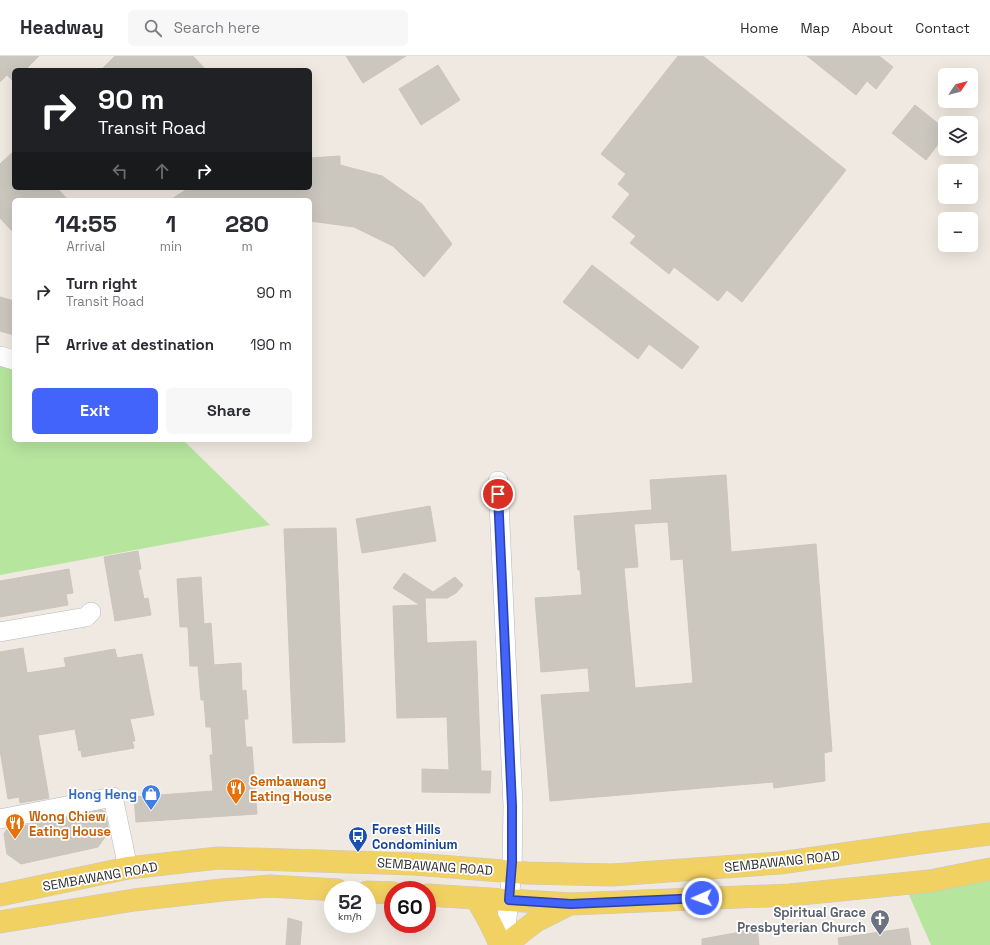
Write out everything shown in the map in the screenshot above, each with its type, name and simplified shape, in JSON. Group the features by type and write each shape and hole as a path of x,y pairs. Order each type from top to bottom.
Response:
{"main road":[{"name":"SEMBAWANG ROAD","path":"0,894 128,868 218,858 414,864 512,872 612,875 780,863 990,834"},
{"path":"436,896 571,904 790,895 930,881 990,869"},
{"path":"0,922 134,900 222,890 270,886 324,889"},
{"path":"476,898 485,912 500,945"},
{"path":"504,945 536,921 571,904"}],"street":[{"path":"0,356 12,359"},
{"path":"498,481 512,806 512,872 504,945"},
{"path":"0,632 86,617 91,612"},
{"path":"0,819 113,797 128,868"}],"green space":[{"path":"0,366 12,369 12,442 185,442 270,525 0,575"},
{"path":"990,870 990,945 931,945 906,888"}],"building":[{"path":"0,56 39,56 27,68 12,68 12,80 7,75 0,82"},
{"path":"115,56 193,56 204,68 103,68"},
{"path":"346,56 406,56 363,83"},
{"path":"678,56 703,56 846,170 742,302 727,290 718,301 674,267 669,274 630,243 636,236 612,217 630,194 618,184 626,174 601,154"},
{"path":"807,56 879,56 893,67 876,89 867,81 856,95"},
{"path":"438,65 460,100 421,125 399,89"},
{"path":"915,105 938,123 938,144 926,160 892,133"},
{"path":"12,153 12,190 59,190 66,198 12,198 12,231 0,218 0,164"},
{"path":"340,156 340,165 382,176 422,204 452,244 424,277 393,246 354,227 312,221 312,198 173,198 186,190 312,190 312,158"},
{"path":"592,265 699,347 682,369 649,344 638,359 563,302"},
{"path":"0,297 12,300 12,334 0,331"},
{"path":"726,475 731,552 816,544 832,751 824,753 825,781 774,788 773,782 550,801 541,695 590,692 588,668 541,672 535,598 582,595 580,570 578,570 574,516 652,510 650,480","holes":["668,522 671,560 683,559 693,683 635,688 624,568 638,567 634,524"]},
{"path":"430,506 436,541 362,553 356,519"},
{"path":"336,528 345,742 293,743 284,529"},
{"path":"138,551 141,569 138,570 144,599 148,598 151,615 115,621 104,557"},
{"path":"69,569 73,593 66,594 68,605 0,617 0,581"},
{"path":"404,573 433,592 455,577 463,585 456,593 447,598 425,598 427,643 476,641 481,771 491,771 490,793 422,792 422,769 449,770 447,717 397,718 393,606 420,605 393,588"},
{"path":"201,577 204,624 211,623 214,665 241,663 242,691 246,690 248,719 244,719 246,747 252,747 257,814 136,822 134,797 213,791 210,755 213,755 211,727 206,727 204,700 201,700 198,666 190,666 188,627 180,627 177,579"},
{"path":"23,648 27,673 66,667 64,658 115,649 117,658 142,654 154,715 130,719 135,741 132,741 134,748 82,757 81,750 79,751 75,729 38,735 49,798 20,803 19,797 8,799 0,750 0,652"},
{"path":"102,810 105,812 109,831 98,847 21,864 7,854 4,834 7,829"},
{"path":"288,918 302,922 300,945 286,945"},
{"path":"757,927 759,945 702,945 702,939"},
{"name":"Spiritual Grace Presbyterian Church","path":"908,928 911,945 839,945 838,938"}],"place":[{"name":"Sembawang Eating House","path":"236,805"},
{"name":"Hong Heng","path":"151,811"},
{"name":"Wong Chiew Eating House","path":"15,840"},
{"name":"Forest Hills Condominium","path":"358,853"},
{"name":"Spiritual Grace Presbyterian Church","path":"880,936"}],"route":[{"path":"498,494 512,806 513,851 509,900 571,904 702,898"}]}
